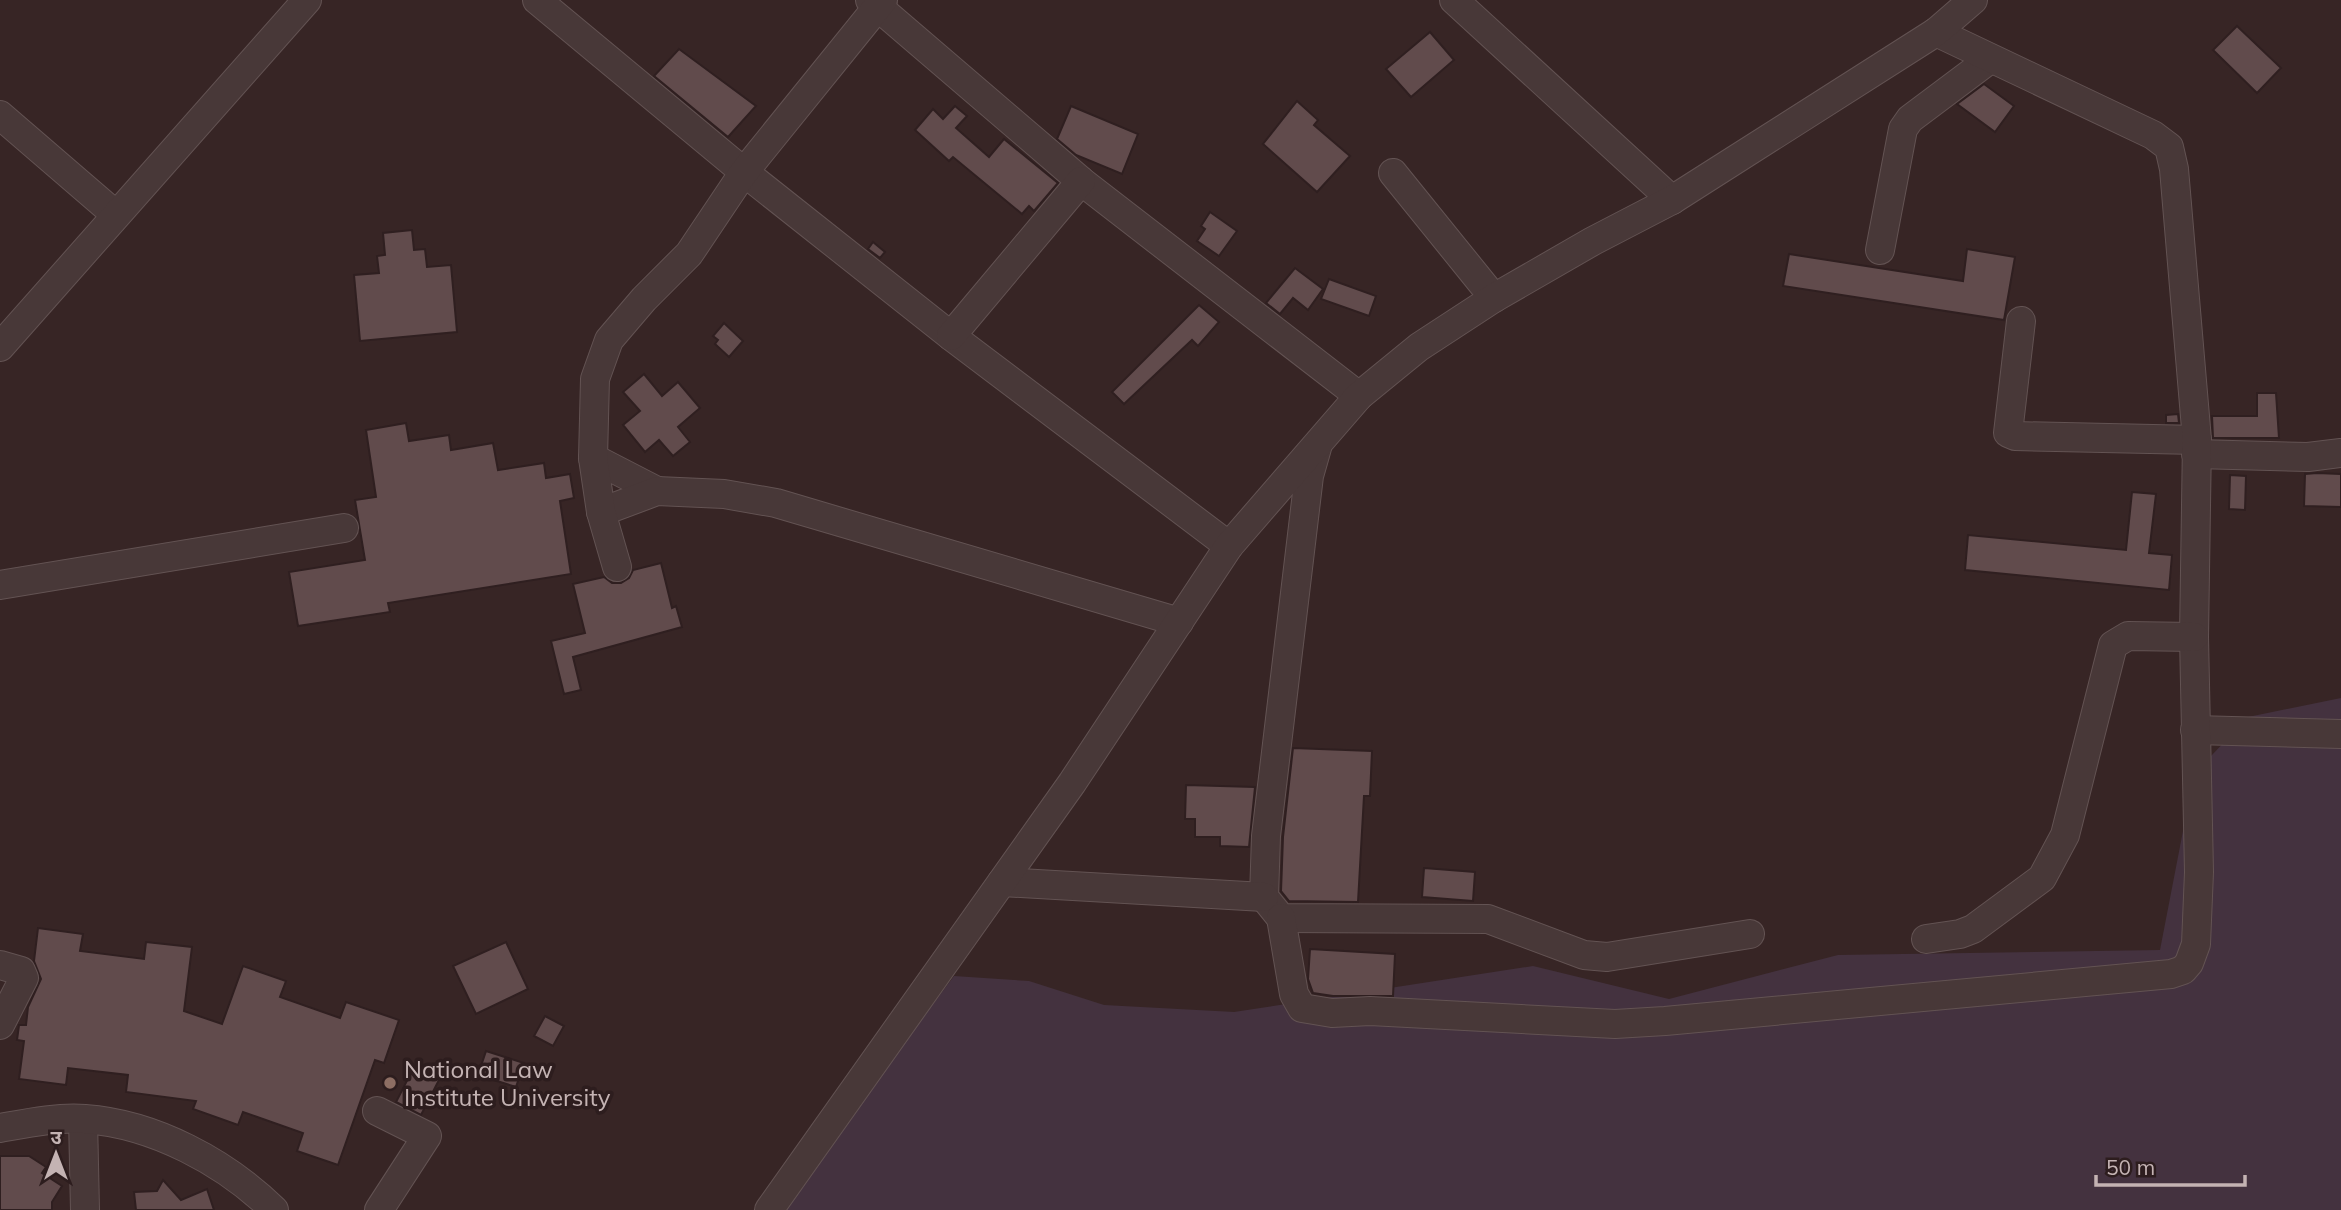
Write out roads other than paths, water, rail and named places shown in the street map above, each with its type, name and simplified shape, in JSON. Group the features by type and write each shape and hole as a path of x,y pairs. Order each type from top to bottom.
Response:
{"street":[{"path":"0,347 307,0"},
{"path":"537,0 744,172 951,336 1230,546"},
{"path":"1454,0 1672,200"},
{"path":"769,1210 1072,783 1230,546 1359,396 1419,347 1494,298 1593,240 1672,200 1937,32 1973,0"},
{"path":"618,567 601,512 593,458 595,379 609,340 644,299 689,254 744,172 877,2 1081,181 1359,396"},
{"path":"1319,442 1309,476 1305,504 1266,836 1273,908 1294,994 1302,1008 1332,1013 1370,1011 1615,1024 2171,974 2183,970 2189,963 2196,944 2199,872 2194,638 2196,447 2174,169 2169,147 2153,135 1937,32"},
{"path":"1880,250 1903,129 1910,119 1990,59"},
{"path":"0,115 116,215"},
{"path":"1393,173 1494,298"},
{"path":"951,336 1081,181"},
{"path":"2021,321 2008,433 2015,436 2308,457 2341,453"},
{"path":"593,458 657,491"},
{"path":"601,512 657,491 724,494 776,503 1179,622"},
{"path":"0,585 344,528"},
{"path":"1926,939 1960,934 1973,929 2042,878 2064,835 2113,645 2128,636 2194,638"},
{"path":"2195,730 2341,734"},
{"path":"1002,882 1273,908 1488,919 1584,956 1607,957 1750,934"},
{"path":"0,965 21,971 24,978 0,1024"},
{"path":"377,1111 428,1136 379,1210"},
{"path":"0,1128 44,1120 83,1119 119,1123 185,1147 231,1176 274,1210"},
{"path":"83,1119 85,1210"}],"place":[{"name":"National Law Institute University","path":"390,1083"}]}
